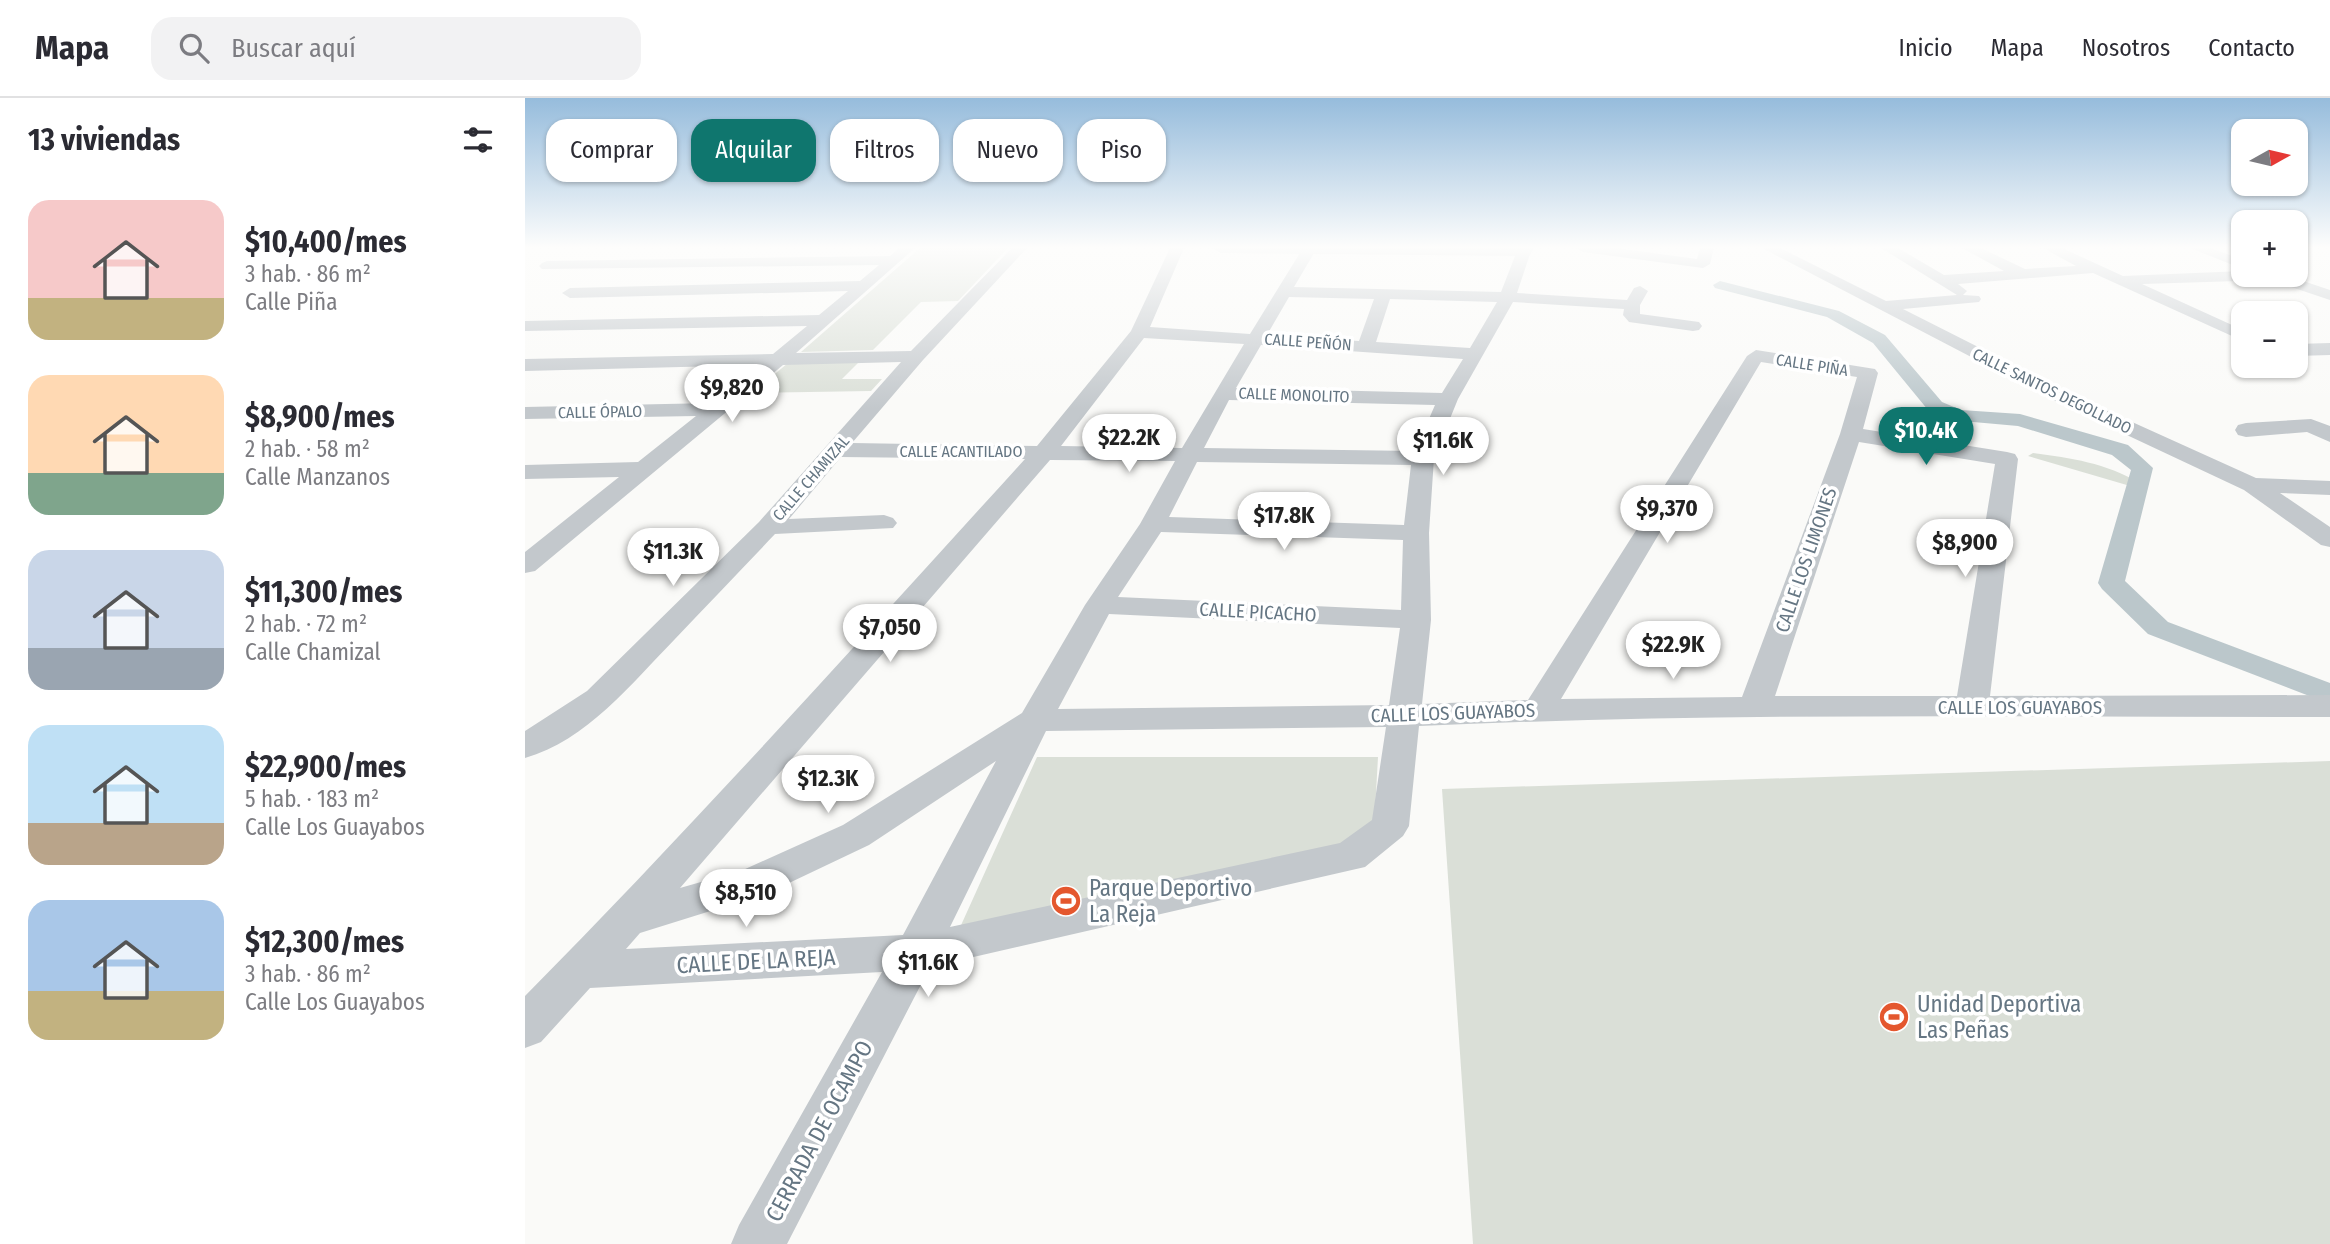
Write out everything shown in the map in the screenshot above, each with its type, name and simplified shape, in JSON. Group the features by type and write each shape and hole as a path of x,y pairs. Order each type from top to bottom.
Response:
{"street":[{"path":"525,565 846,301"},
{"name":"CALLE CHAMIZAL","path":"525,746 560,726 599,698 768,527 916,356 969,301"},
{"path":"525,1027 626,920 1069,424 1139,332 1153,301"},
{"name":"CERRADA DE OCAMPO","path":"758,1244 916,952 1035,720 1099,605 1153,524 1190,453 1278,301"},
{"path":"1366,346 1381,301"},
{"name":"CALLE DE LA REJA","path":"579,970 916,952 1350,856 1390,826 1416,620 1416,533 1423,458 1448,400 1505,301"},
{"path":"1577,301 1632,305"},
{"path":"1634,301 1632,315 1635,318 1693,326"},
{"name":"CALLE SANTOS DEGOLLADO","path":"1873,301 2071,402 2252,485 2330,540"},
{"path":"1882,306 1941,301"},
{"path":"2163,301 2231,331"},
{"path":"2196,316 2231,315"},
{"path":"525,326 825,320"},
{"name":"CALLE PEÑÓN","path":"1139,332 1476,354"},
{"path":"2308,350 2330,349"},
{"path":"525,365 916,356"},
{"name":"CALLE PIÑA","path":"1538,710 1756,356 1868,373"},
{"name":"CALLE LOS LIMONES","path":"1755,706 1851,433 1868,373"},
{"name":"CALLE MONOLITO","path":"1224,394 1448,400"},
{"name":"CALLE ÓPALO","path":"525,413 717,409"},
{"path":"2246,430 2311,425 2330,435"},
{"path":"1851,433 2007,458 1972,707"},
{"name":"CALLE ACANTILADO","path":"836,450 1423,458"},
{"path":"525,472 643,469"},
{"path":"2252,485 2330,488"},
{"path":"768,527 884,523"},
{"path":"1153,524 1416,533"},
{"path":"525,542 553,542"},
{"name":"CALLE PICACHO","path":"1099,605 1416,620"},
{"name":"CALLE LOS GUAYABOS","path":"1035,720 1404,716 1538,710 1755,706 2321,707"},
{"path":"626,920 754,882 856,835 1035,720"}],"shaded area":[{"path":"859,301 940,301 921,302 873,350 801,352"},
{"path":"859,362 842,379 882,379 871,391 752,393 788,363"},
{"path":"2033,453 2088,462 2140,483 2137,488 2028,456"},
{"name":"Parque Deportivo La Reja","path":"1037,757 1378,757 1373,847 948,954"},
{"name":"Unidad Deportiva Las Peñas","path":"2330,761 2330,1244 1473,1244 1442,789"}],"waterway":[{"path":"1784,301 1833,314 1879,339 1935,406 1958,416 2020,420 2120,450 2142,468 2111,583 2158,628 2330,694"}],"place":[{"name":"Parque Deportivo La Reja","path":"1066,901"},
{"name":"Unidad Deportiva Las Peñas","path":"1894,1017"}]}
